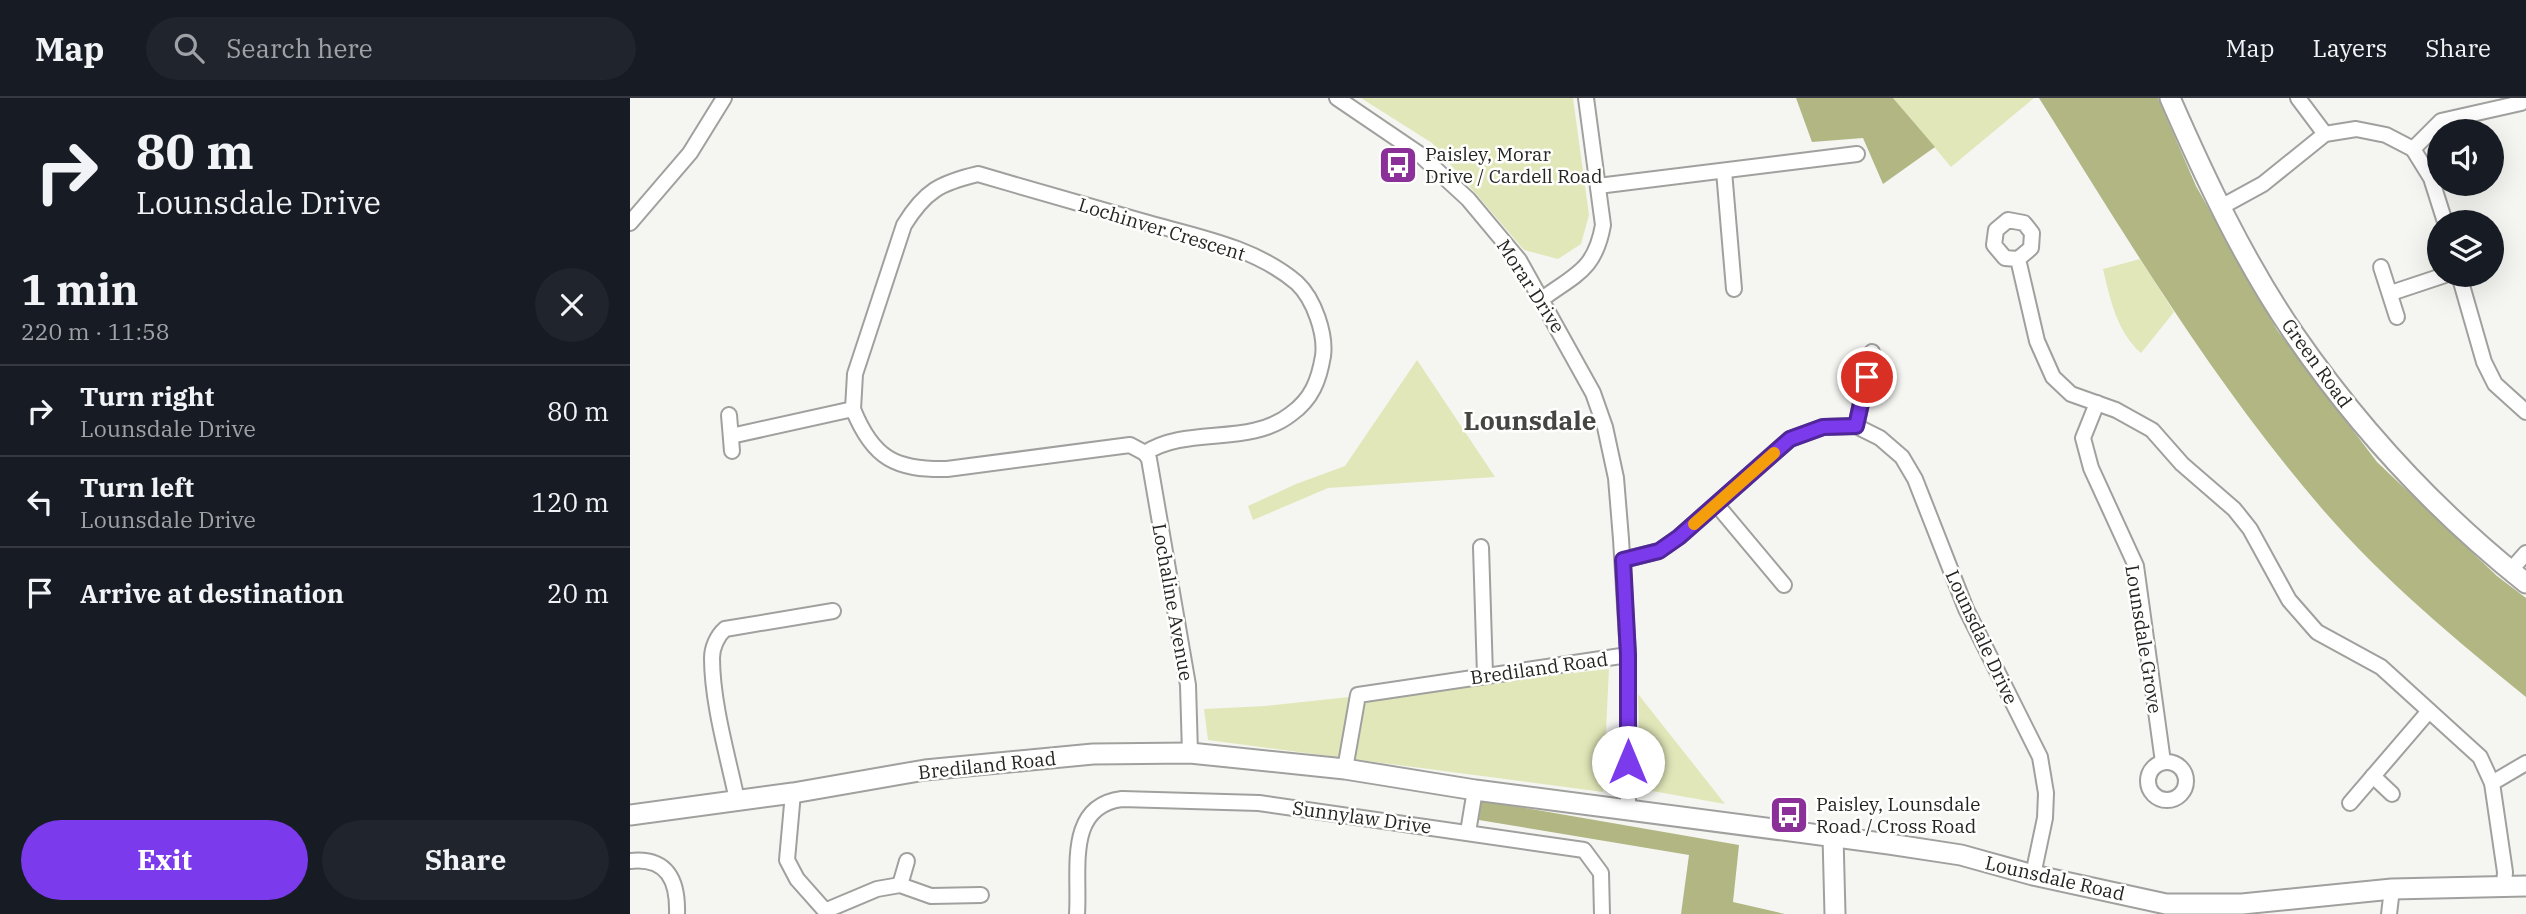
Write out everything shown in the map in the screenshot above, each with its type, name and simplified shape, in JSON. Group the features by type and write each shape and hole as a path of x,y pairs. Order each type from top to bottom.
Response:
{"street":[{"path":"630,223 690,153 724,98"},
{"name":"Morar Drive","path":"1336,98 1418,153 1468,199 1519,260 1593,393 1605,427 1616,478 1623,560"},
{"path":"1542,299 1591,264 1599,246 1603,225 1586,98"},
{"name":"Green Road","path":"2170,98 2221,208 2293,333 2352,411 2423,490 2526,583"},
{"path":"2298,98 2325,134"},
{"path":"2413,149 2441,121 2524,103"},
{"path":"2221,208 2263,184 2325,134 2356,129 2386,135 2413,149 2431,178 2441,210"},
{"path":"1598,186 1857,154"},
{"path":"1724,172 1734,289"},
{"name":"Lochinver Crescent","path":"853,409 855,373 904,225 915,208 942,184 978,174 1226,245 1272,265 1299,285 1317,316 1324,345 1319,382 1292,414 1252,432 1191,438 1155,446 1145,453"},
{"path":"2018,259 2037,341 2053,377 2071,394 2097,403 2152,430 2182,464 2234,509 2250,529 2289,600 2318,632 2381,667 2480,757 2492,783 2505,872 2504,885"},
{"path":"2381,267 2397,317"},
{"path":"2391,293 2427,281"},
{"path":"2462,287 2484,362 2495,384 2526,412"},
{"path":"1628,810 1628,655 1623,560 1659,551 1717,505 1790,439 1823,427 1856,426 1872,352"},
{"name":"Lounsdale Grove","path":"2097,403 2083,438 2091,468 2136,566 2163,762"},
{"path":"729,415 731,444 853,409 860,427 881,455 918,469 947,469 1130,445 1145,453"},
{"name":"Lounsdale Drive","path":"1856,426 1880,438 1902,457 1915,479 1966,609 2040,757 2046,793 2045,818 2033,875"},
{"name":"Lochaline Avenue","path":"1145,453 1149,459 1188,685 1190,753"},
{"path":"1717,505 1784,585"},
{"path":"1481,547 1485,675"},
{"path":"2510,571 2526,553"},
{"path":"737,800 727,760 712,656 718,635 725,629 833,611"},
{"name":"Brediland Road","path":"1345,769 1358,695 1628,655"},
{"path":"2350,803 2429,711"},
{"name":"Brediland Road","path":"630,815 793,793 925,770 1093,754 1190,753 1345,769 1475,790 1628,810"},
{"path":"2492,783 2526,763"},
{"path":"2373,776 2392,794"},
{"path":"1468,832 1475,790"},
{"path":"793,793 788,860 797,879 827,912 877,889 900,885 931,896 981,895"},
{"name":"Sunnylaw Drive","path":"1077,914 1079,843 1085,817 1101,803 1122,799 1259,803 1584,850 1596,862 1601,873 1602,914"},
{"name":"Lounsdale Road","path":"1628,810 1961,855 2033,875 2166,904 2242,904 2392,889 2526,886"},
{"path":"1833,836 1835,914"},
{"path":"630,861 646,860 659,865 669,875 677,888 677,914"},
{"path":"900,885 907,861"},
{"path":"2389,914 2392,889"}],"green space":[{"path":"1361,98 1573,98 1589,215 1581,244 1558,259 1524,250 1432,143"},
{"path":"1796,98 1893,98 1935,147 1883,184 1863,138 1812,142"},
{"path":"1893,98 2034,98 1951,167"},
{"path":"2039,98 2158,98 2196,186 2277,330 2377,462 2497,576 2526,598 2526,697 2447,631 2371,561 2284,463 2174,310"},
{"path":"2140,259 2174,312 2141,353 2120,325 2103,269"},
{"path":"1417,360 1495,477 1328,488 1253,520 1248,506 1345,466"},
{"path":"1609,669 1603,792 1208,740 1204,709 1265,706"},
{"path":"1638,694 1725,804 1652,791 1640,772"},
{"path":"1480,800 1739,845 1733,902 1785,914 1681,914 1689,855 1479,820"}],"slow traffic":[{"path":"1694,524 1774,453"}],"place":[{"name":"Paisley, Morar Drive / Cardell Road","path":"1398,165"},
{"name":"Paisley, Lounsdale Road / Cross Road","path":"1789,815"}],"district":[{"name":"Lounsdale","path":"1530,421"}],"route":[{"path":"1628,762 1628,655 1623,560 1659,551 1679,537 1790,439 1823,427 1856,426 1867,377"}]}
